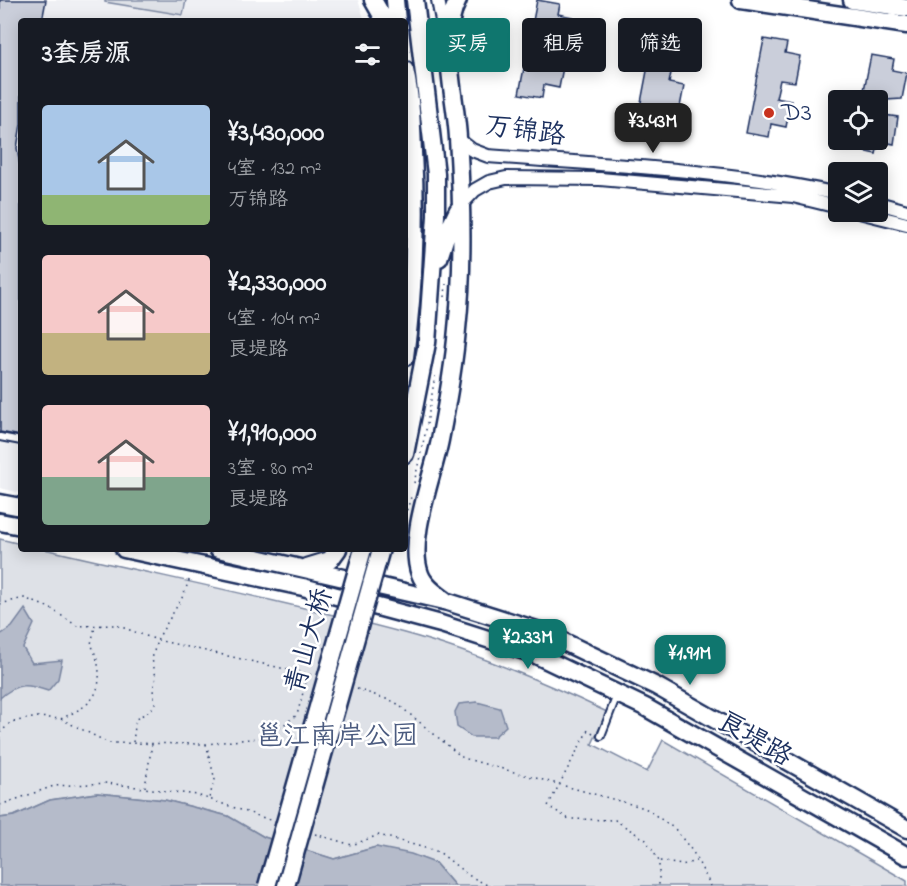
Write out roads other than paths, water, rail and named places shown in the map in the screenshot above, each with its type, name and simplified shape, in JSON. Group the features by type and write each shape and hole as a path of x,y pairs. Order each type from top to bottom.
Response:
{"main road":[{"path":"395,0 398,18"},
{"path":"408,446 424,401 436,216 436,174 415,0"},
{"path":"453,18 458,0"},
{"path":"741,0 907,25"},
{"path":"852,0 907,8"},
{"path":"448,602 431,590 420,574 412,533 440,442 458,329 461,273 458,139 450,72"},
{"path":"408,94 415,179 414,261 408,334"},
{"path":"408,192 415,179"},
{"path":"431,285 447,233 460,206"},
{"path":"408,244 414,261"},
{"path":"0,503 18,506"},
{"path":"0,522 18,525"},
{"name":"良堤路","path":"138,552 303,588 441,624 534,654 617,694 907,856"},
{"path":"225,552 228,572"},
{"name":"良堤路","path":"234,552 448,602 543,632 656,686 907,828"},
{"path":"304,568 330,560 337,552"},
{"name":"青山大桥","path":"267,886 362,552"},
{"name":"青山大桥","path":"286,886 380,552"}],"street":[{"path":"438,0 441,18"},
{"name":"万锦路","path":"458,139 472,150 488,156 795,184 828,192"},
{"name":"万锦路","path":"460,206 475,190 489,182 506,178 623,181 793,196 828,205"},
{"path":"888,206 907,211"},
{"path":"888,219 907,224"}],"lane":[{"path":"0,437 18,440"},
{"path":"601,736 617,694"}],"water":[{"path":"25,609 34,624 23,648 32,663 62,660 58,679 48,691 23,686 12,689 0,698 0,635 12,627"},
{"path":"477,702 500,708 506,726 494,737 472,737 457,727 455,712 459,704"},
{"path":"97,793 165,800 228,816 264,837 334,859 376,847 411,854 435,863 455,886 0,886 0,818 14,816 50,800"}],"place":[{"name":"D3","path":"769,113"}],"park label":[{"name":"邕江南岸公园","path":"337,737"}]}
